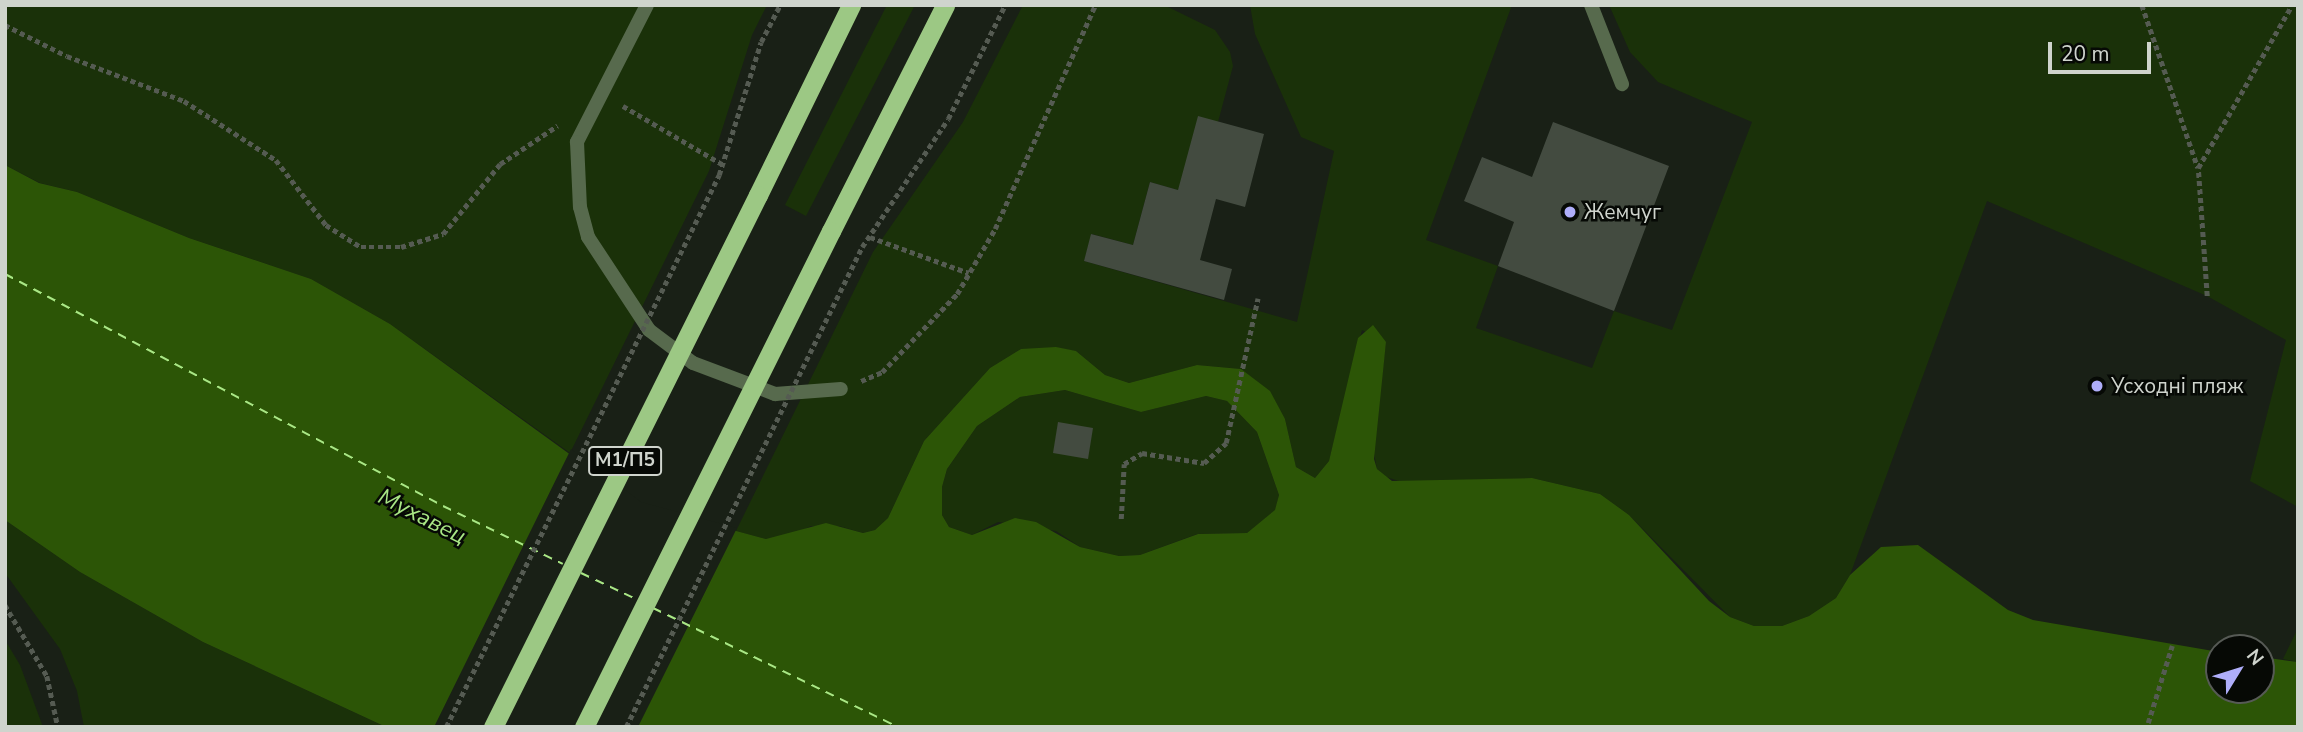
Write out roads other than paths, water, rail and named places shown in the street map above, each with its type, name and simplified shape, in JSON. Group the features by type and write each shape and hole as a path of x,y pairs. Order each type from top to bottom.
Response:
{"highway":[{"name":"М1/П5","path":"493,727 851,5"},
{"path":"584,727 945,5"}],"lane":[{"path":"647,5 577,142 580,207 588,237 649,330 693,363 775,394 841,389"},
{"path":"1591,5 1622,84"}],"water":[{"name":"Мухавец","path":"5,165 39,183 77,192 189,238 311,279 390,324 640,505 766,539 826,523 863,533 875,530 888,518 924,441 990,368 1021,349 1056,347 1076,351 1105,375 1129,383 1197,365 1241,369 1270,391 1285,419 1296,467 1315,478 1329,461 1358,338 1373,325 1386,342 1374,459 1377,469 1392,481 1532,478 1600,494 1629,515 1709,601 1730,617 1754,626 1782,626 1809,616 1836,598 1850,575 1881,547 1918,545 2008,610 2033,620 2205,650 2205,704 2275,704 2275,659 2298,662 2298,727 386,727 203,642 80,572 5,520","holes":["1065,390 1141,412 1206,396 1227,401 1257,432 1279,495 1275,510 1247,533 1198,534 1140,555 1119,556 1080,547 1036,522 1015,518 972,535 949,527 942,515 942,487 947,469 977,426 1020,397"]}],"place":[{"name":"Жемчуг","path":"1570,212"},
{"name":"Усходні пляж","path":"2097,386"}]}
